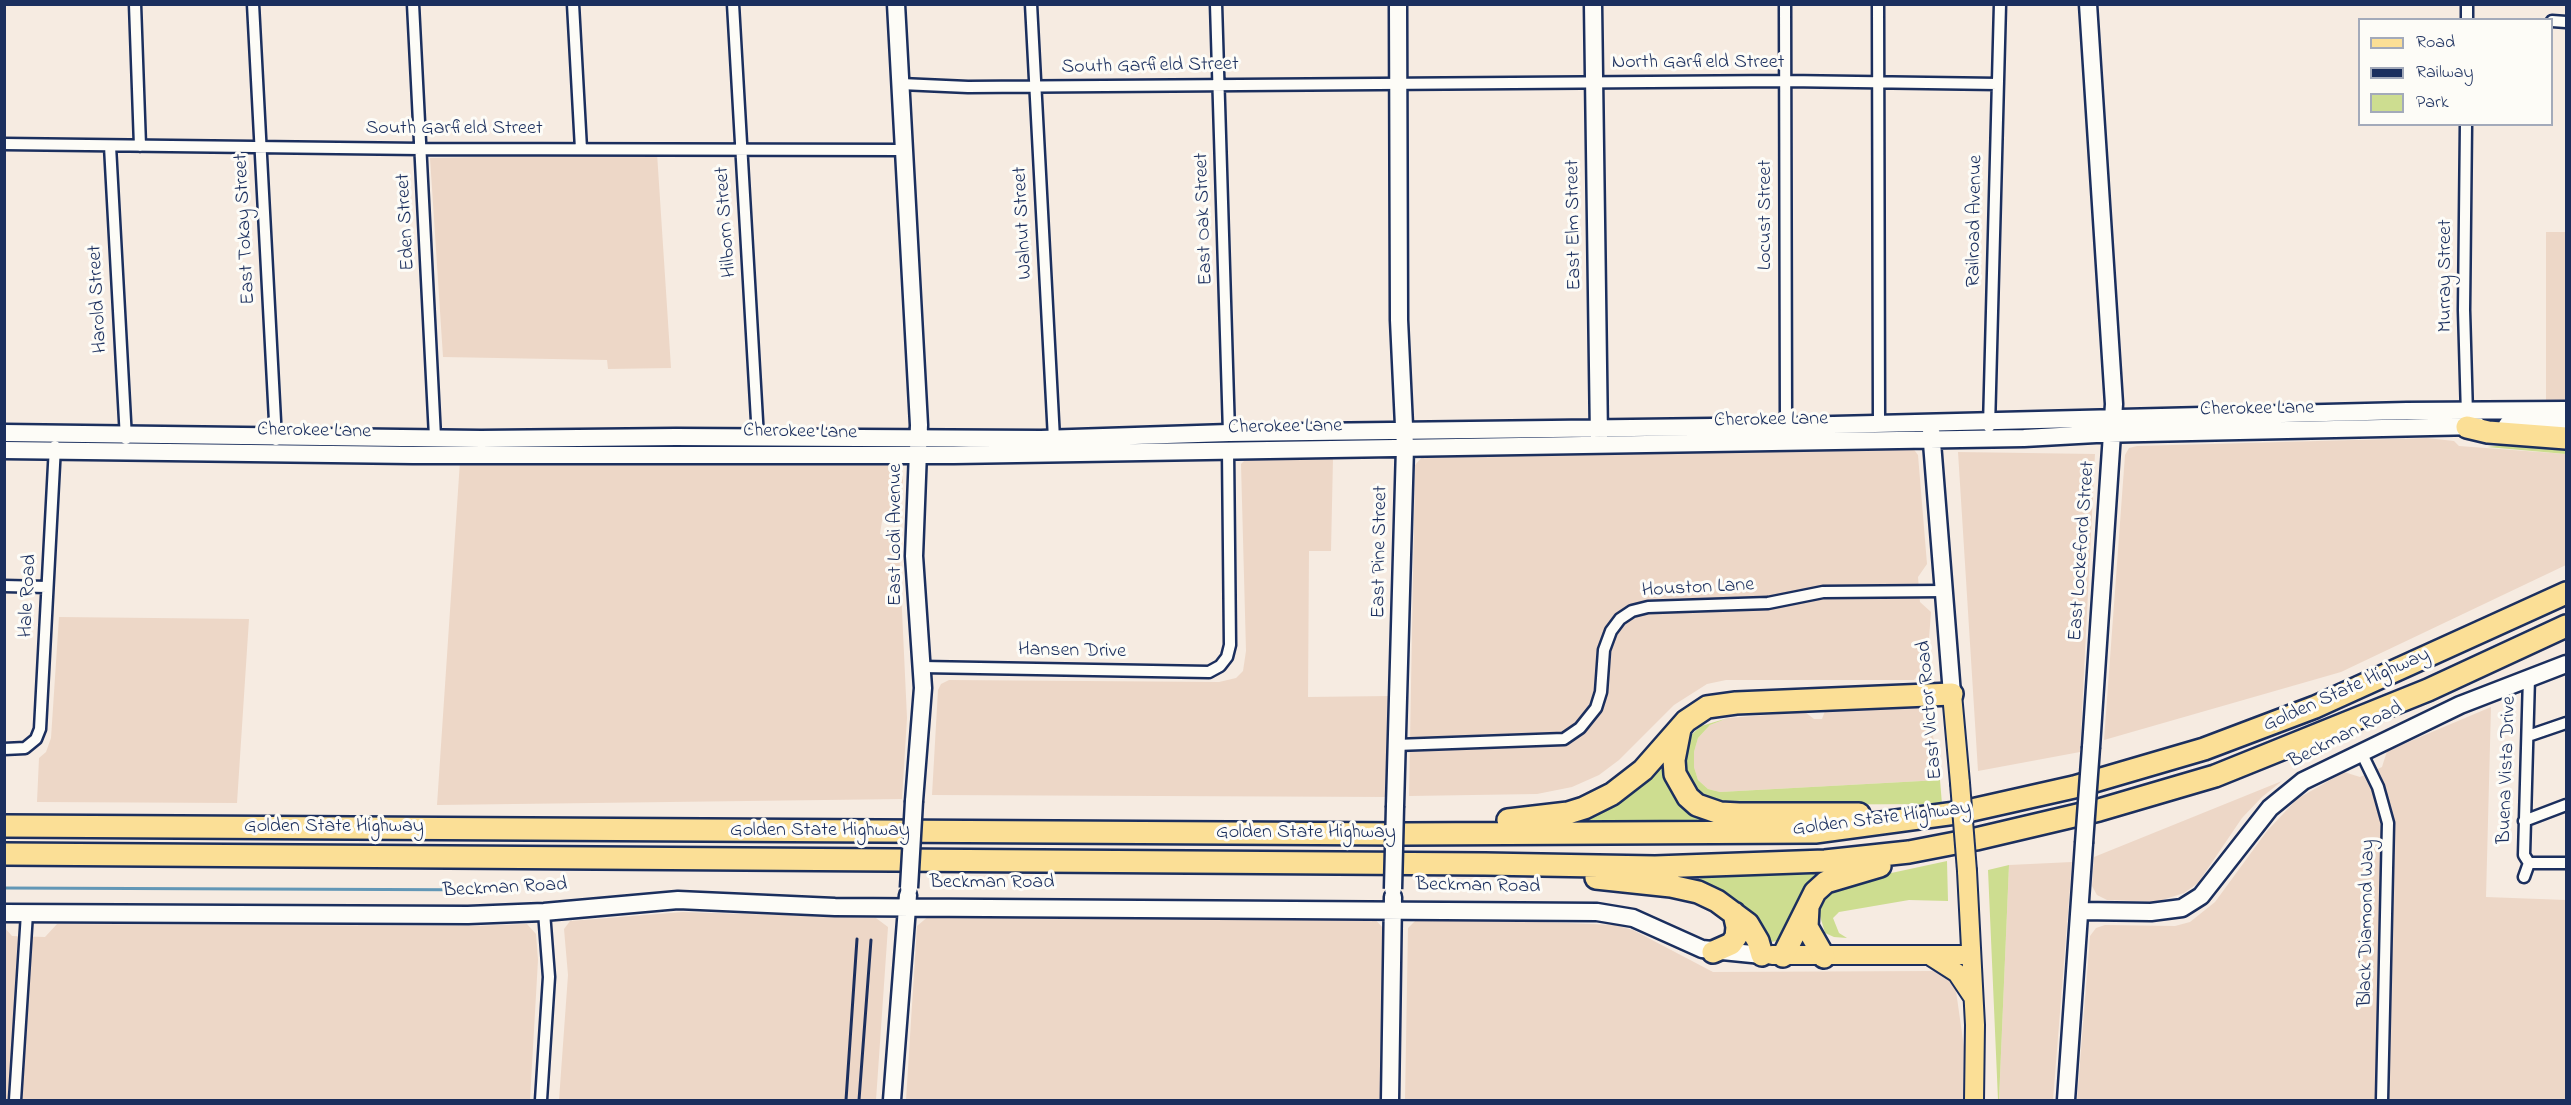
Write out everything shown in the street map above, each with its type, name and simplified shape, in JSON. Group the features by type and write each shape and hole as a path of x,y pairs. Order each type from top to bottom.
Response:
{"highway":[{"path":"2467,419 2488,432 2566,438"},
{"name":"Golden State Highway","path":"4,826 1404,834 1815,831 1943,814 2074,787 2222,743 2315,707 2566,593"},
{"name":"Golden State Highway","path":"4,854 1655,867 1768,865 1909,852 1976,839 2099,810 2215,776 2428,690 2566,626"},
{"path":"2515,649 2566,636"},
{"path":"1404,834 1468,821 1530,819 1584,808 1612,794 1636,776 1695,713 1707,707 1721,704 1952,694"},
{"path":"1680,729 1674,760 1675,774 1688,797 1709,810 1787,816 1943,814"},
{"path":"1485,864 1524,872 1671,886 1698,892 1717,901 1748,924 1758,941 1772,955 1826,882 1976,839"},
{"path":"1810,901 1806,913 1807,927 1824,957"},
{"path":"1713,952 1731,944 1736,937 1737,927 1734,913"}],"main road":[{"name":"East Victor Road","path":"1952,694 1967,871 1973,997 1974,1101"},
{"name":"Beckman Road","path":"1772,955 1824,957 1971,955"},
{"path":"1930,956 1957,973 1973,997"}],"street":[{"path":"135,4 140,146"},
{"name":"East Tokay Street","path":"253,4 276,444"},
{"name":"Eden Street","path":"413,4 435,437"},
{"path":"573,4 581,149"},
{"name":"Hilborn Street","path":"733,4 759,438"},
{"name":"East Lodi Avenue","path":"892,1101 909,888 922,667 914,556 919,447 896,4"},
{"name":"Walnut Street","path":"1030,4 1054,439"},
{"name":"East Oak Street","path":"1216,4 1229,442 1230,645 1227,657 1220,666"},
{"name":"East Pine Street","path":"1390,1101 1404,439 1399,290 1398,4"},
{"name":"East Elm Street","path":"1593,4 1599,437"},
{"name":"Locust Street","path":"1785,4 1786,426"},
{"path":"1878,4 1879,424"},
{"name":"Railroad Avenue","path":"1990,439 2000,4"},
{"name":"East Lockeford Street","path":"2066,1101 2113,425 2088,4"},
{"name":"North Garfield Street","path":"1399,83 1786,81 1998,84"},
{"name":"South Garfield Street","path":"901,84 1034,86 1399,83"},
{"name":"Murray Street","path":"2466,126 2464,310 2467,419"},
{"name":"South Garfield Street","path":"4,144 421,149 904,150"},
{"name":"Harold Street","path":"110,146 121,378 127,442"},
{"name":"Cherokee Lane","path":"4,433 55,433 127,442 919,447 1931,431 1989,420 2113,425 2467,419 2566,410"},
{"name":"Cherokee Lane","path":"2467,419 2488,424 2566,425"},
{"name":"Cherokee Lane","path":"1599,437 1786,426 1879,424 1990,439 2113,425"},
{"name":"East Victor Road","path":"1931,431 1952,694"},
{"name":"Hale Road","path":"4,749 25,748 34,742 40,729 55,433"},
{"name":"Cherokee Lane","path":"276,444 435,437 759,438 919,447 1054,439 1229,442"},
{"name":"Cherokee Lane","path":"4,450 55,450 127,442"},
{"path":"4,586 47,587"},
{"name":"Houston Lane","path":"1396,745 1564,738 1580,728 1596,708 1601,692 1604,650 1611,631 1632,611 1648,607 1768,603 1823,592 1943,591"},
{"name":"Beckman Road","path":"2080,911 2151,912 2182,908 2201,896 2254,825 2287,792 2320,771 2460,705 2566,664"},
{"name":"Hansen Drive","path":"922,667 1209,672 1220,666"},
{"name":"Buena Vista Drive","path":"2529,677 2524,820 2524,855 2529,863"},
{"path":"2528,736 2566,723"},
{"name":"Black Diamond Way","path":"2361,752 2378,787 2388,823 2382,1101"},
{"path":"2524,820 2566,805"},
{"path":"2524,877 2529,863 2566,863"},
{"name":"Beckman Road","path":"4,913 468,915 544,912 678,900 835,907 1393,908 1616,914 1633,918 1689,945 1713,952 1772,955"},
{"path":"541,1101 549,977 544,912"},
{"path":"15,1101 27,913"}],"shaded area":[{"path":"657,153 671,368 608,369 607,360 443,357 430,158"},
{"path":"2546,232 2566,232 2566,400 2546,400"},
{"path":"2427,438 2454,441 2459,446 2566,454 2566,565 2341,672 2104,740 2125,455 2129,448"},
{"path":"1912,447 1918,455 1927,564 1918,577 1920,602 1931,612 1927,665 1914,680 1726,680 1707,684 1674,705 1619,760 1599,775 1572,787 1537,794 1409,796 1415,465 1423,456"},
{"path":"1958,452 2095,454 2080,752 1978,771"},
{"path":"1333,458 1331,551 1309,551 1308,697 1390,696 1387,797 932,795 938,690 941,684 949,680 1219,682 1236,678 1243,671 1246,651 1241,464 1245,460"},
{"path":"460,461 888,465 898,470 903,480 900,514 891,522 882,521 880,534 894,538 899,546 907,718 902,799 437,805"},
{"path":"59,617 249,619 237,803 37,802 39,758 46,752 51,738"},
{"path":"1915,707 1925,713 1931,723 1940,780 1720,792 1708,789 1698,780 1694,767 1694,752 1698,738 1710,725 1728,718 1805,712 1814,719 1822,719 1825,711"},
{"path":"2491,707 2486,897 2566,900 2566,1100 2077,1100 2090,936 2096,928 2105,925 2175,926 2190,922 2215,902 2267,831 2297,799 2344,772 2360,777 2382,767 2387,751"},
{"path":"2282,781 2262,797 2242,818 2198,883 2184,893 2156,902 2107,900 2097,895 2092,886 2094,857"},
{"path":"2072,862 2053,1100 1999,1100 2009,865"},
{"path":"683,912 876,918 888,927 876,1100 559,1100 568,975 564,929 570,921"},
{"path":"930,915 1372,916 1383,928 1380,1100 906,1100 917,926"},
{"path":"1419,917 1615,925 1633,930 1713,972 1933,971 1944,975 1955,984 1964,1047 1963,1100 1405,1100 1408,928"},
{"path":"57,924 469,926 527,924 536,934 538,960 530,1100 5,1100 4,927 12,936 45,937"}],"green space":[{"path":"2507,445 2566,448 2566,454 2487,447"},
{"path":"1728,718 1710,725 1698,738 1694,752 1694,767 1698,780 1708,789 1720,792 1940,780 1942,804 1728,805 1709,801 1695,791 1686,776 1684,750 1690,736 1701,726"},
{"path":"1657,766 1668,771 1737,822 1580,820"},
{"path":"1947,861 1948,901 1909,900 1839,912 1833,918 1839,933 1847,938 1834,937 1825,933 1818,909 1825,893 1868,878"},
{"path":"2009,865 1999,1100 1998,1100 1988,870"},
{"path":"1819,869 1806,886 1785,933 1777,941 1771,942 1701,886 1700,878"}],"waterway":[{"path":"4,888 510,890"}],"railway":[{"path":"846,1100 857,939"},
{"path":"859,1100 871,940"}]}
